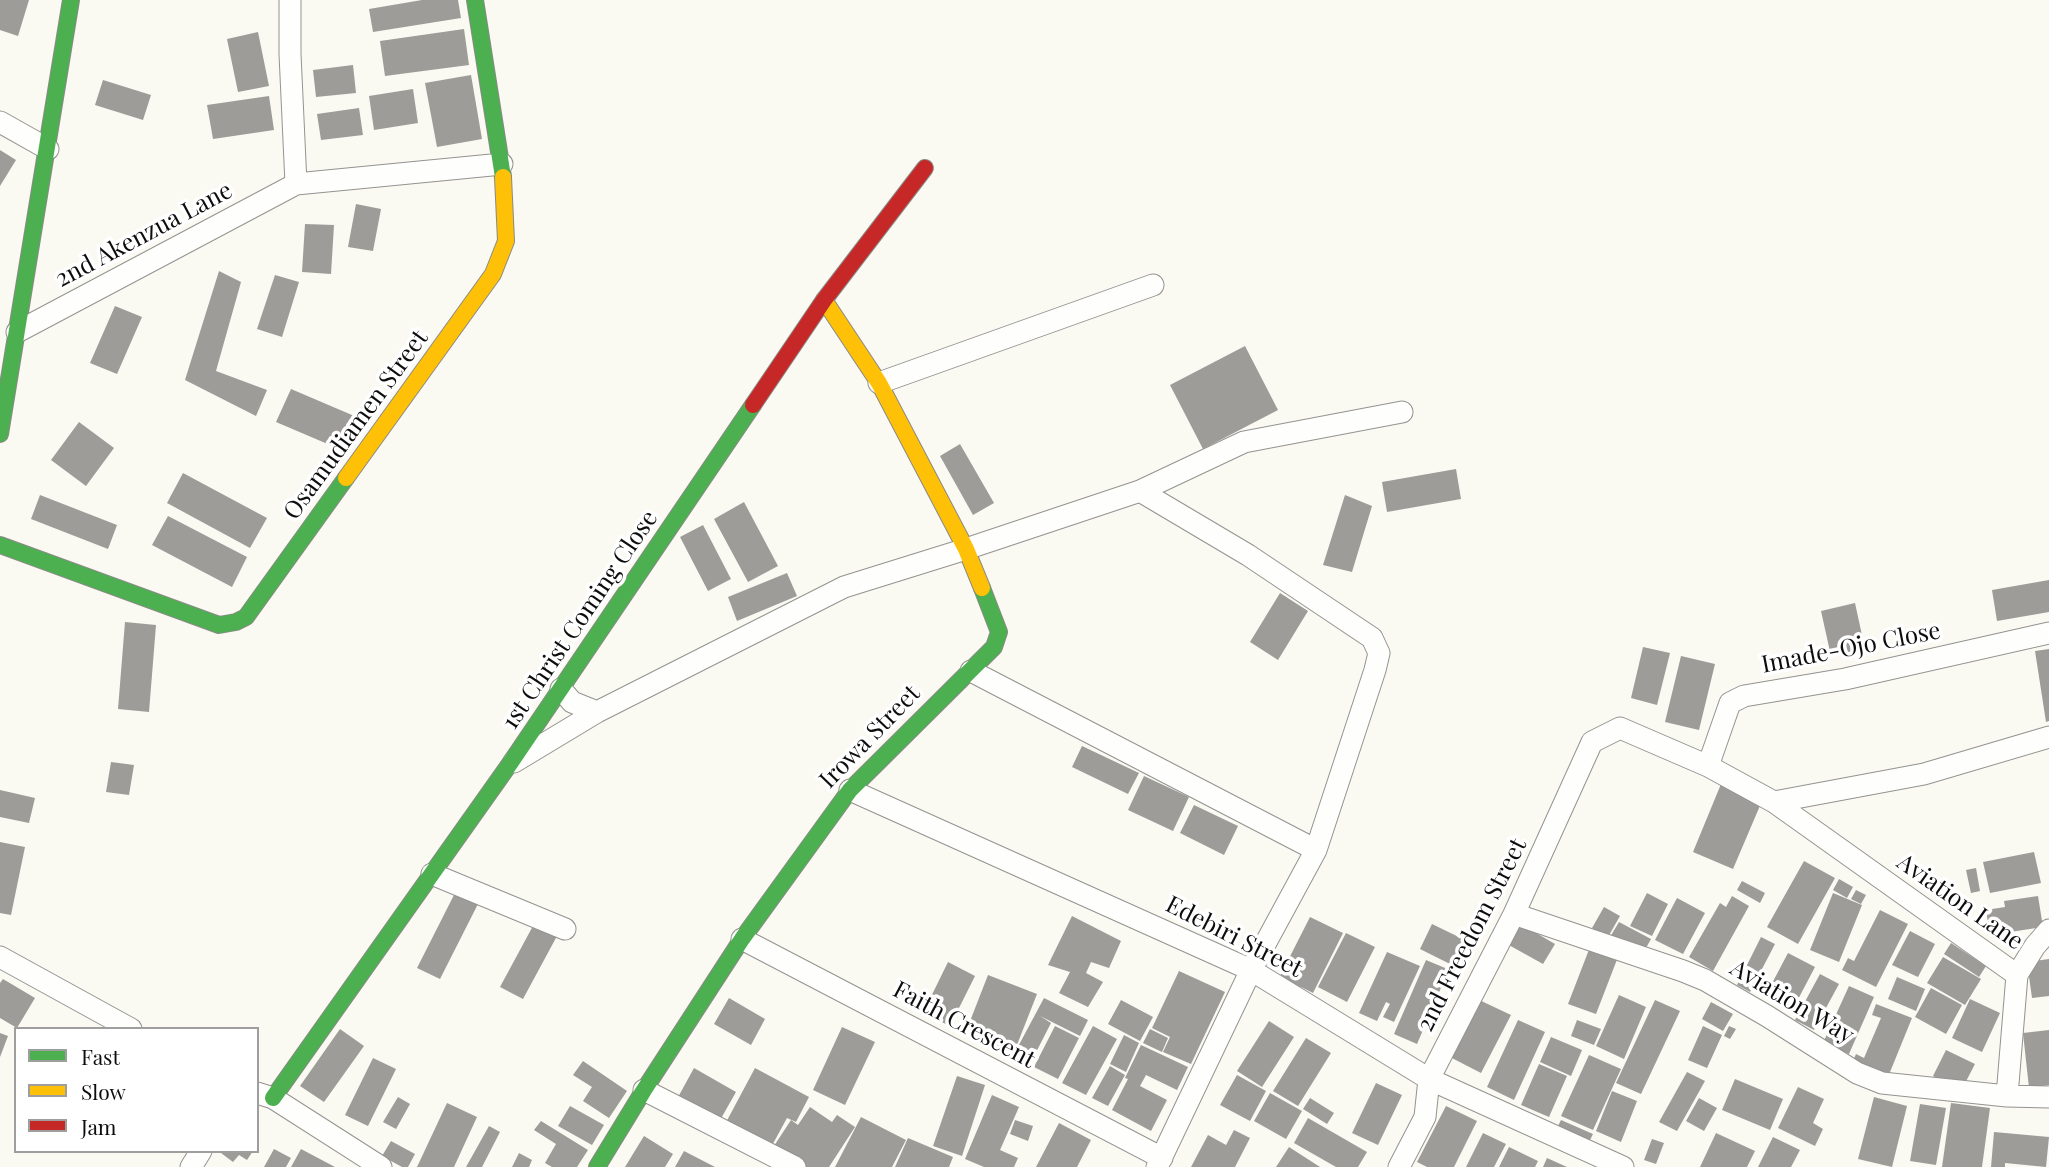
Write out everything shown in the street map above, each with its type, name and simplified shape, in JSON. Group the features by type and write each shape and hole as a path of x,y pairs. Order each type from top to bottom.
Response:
{"street":[{"path":"0,434 5,367 18,332 71,0"},
{"path":"290,0 296,184"},
{"name":"Osamudiamen Street","path":"0,545 219,625 246,617 493,274 500,260 506,241 502,164 475,0"},
{"path":"0,122 48,149"},
{"name":"2nd Akenzua Lane","path":"18,332 296,184 502,164"},
{"name":"1st Christ Coming Close","path":"265,1096 432,874 561,689 824,300 925,168"},
{"path":"879,383 1153,285"},
{"path":"824,300 879,383 966,549"},
{"path":"509,765 597,712 844,587 1140,491 1244,442 1402,412"},
{"path":"1140,491 1248,555 1372,638 1379,653 1316,850 1251,970 1159,1163"},
{"name":"Irowa Street","path":"597,1167 742,939 849,790 994,647 999,632 966,549"},
{"name":"Imade-Ojo Close","path":"1707,766 1730,703 1744,696 1846,680 2049,633"},
{"path":"971,671 1316,850"},
{"path":"561,689 572,702 597,712"},
{"name":"Aviation Lane","path":"1606,736 1620,728 1707,766 1774,802 2017,975 2007,1096"},
{"name":"2nd Freedom Street","path":"1399,1167 1425,1117 1429,1079 1514,914 1592,742 1606,736"},
{"path":"1774,802 1924,774 2049,737"},
{"name":"Edebiri Street","path":"849,790 1251,970 1429,1079 1623,1167"},
{"path":"432,874 565,929"},
{"name":"Aviation Way","path":"1514,914 1704,980 1857,1073 1882,1083 2007,1096 2049,1097"},
{"path":"2017,975 2035,946 2049,930"},
{"name":"Faith Crescent","path":"742,939 1159,1163"},
{"path":"0,957 127,1027"},
{"path":"644,1090 795,1167"},
{"path":"265,1096 379,1167"}],"building":[{"path":"0,0 29,0 18,36 0,30"},
{"path":"422,0 458,0 461,18 373,32 369,9"},
{"path":"464,29 469,65 385,76 380,41"},
{"path":"258,32 269,86 238,92 227,39"},
{"path":"353,65 356,93 316,97 313,70"},
{"path":"471,75 482,139 437,147 425,83"},
{"path":"103,80 151,95 143,120 95,105"},
{"path":"413,89 418,123 374,130 369,96"},
{"path":"269,96 274,130 213,139 207,105"},
{"path":"359,108 363,135 321,140 317,114"},
{"path":"0,150 16,160 0,186"},
{"path":"356,204 381,209 373,251 348,247"},
{"path":"305,224 334,225 331,274 302,272"},
{"path":"219,271 241,282 216,371 267,390 256,416 185,380"},
{"path":"275,275 299,282 282,337 257,329"},
{"path":"115,306 142,317 117,374 90,363"},
{"path":"1245,346 1278,410 1203,449 1170,385"},
{"path":"291,389 359,418 344,451 276,422"},
{"path":"79,422 114,448 86,486 51,460"},
{"path":"960,444 994,503 973,515 940,456"},
{"path":"1456,469 1461,499 1387,512 1382,482"},
{"path":"183,473 267,518 250,548 167,503"},
{"path":"40,495 117,525 108,549 31,519"},
{"path":"1345,495 1372,506 1352,572 1323,565"},
{"path":"744,502 778,566 748,582 714,519"},
{"path":"168,516 247,557 232,587 152,545"},
{"path":"703,525 731,579 708,591 680,537"},
{"path":"787,573 797,596 737,621 728,597"},
{"path":"2049,580 2049,612 1997,621 1992,590"},
{"path":"1280,593 1308,611 1278,660 1250,642"},
{"path":"1855,603 1865,649 1831,656 1821,611"},
{"path":"125,622 156,625 149,712 118,709"},
{"path":"1643,647 1670,653 1657,705 1631,698"},
{"path":"2049,649 2049,721 2046,722 2035,651"},
{"path":"1681,656 1715,664 1699,730 1665,722"},
{"path":"1082,746 1139,773 1128,794 1072,767"},
{"path":"111,762 134,765 129,795 106,792"},
{"path":"1144,776 1189,797 1173,831 1128,810"},
{"path":"1721,784 1762,801 1733,869 1693,852"},
{"path":"0,790 35,798 29,823 0,817"},
{"path":"1194,805 1238,826 1224,855 1180,833"},
{"path":"0,842 25,847 11,915 0,913"},
{"path":"2034,852 2041,883 1990,893 1983,862"},
{"path":"1804,861 1835,878 1798,944 1767,927"},
{"path":"1976,868 1980,891 1971,893 1966,870"},
{"path":"1839,879 1853,887 1847,898 1833,890"},
{"path":"1742,881 1765,893 1760,903 1737,890"},
{"path":"1856,890 1866,895 1861,904 1851,899"},
{"path":"456,891 479,902 440,979 417,968"},
{"path":"1647,893 1668,904 1652,936 1630,926"},
{"path":"1833,893 1862,905 1839,962 1810,950"},
{"path":"1732,896 1749,906 1713,971 1689,957 1720,903 1726,907"},
{"path":"2038,896 2043,927 1990,935 1986,910 2005,907 2004,901"},
{"path":"1677,898 1705,913 1683,954 1655,940"},
{"path":"1604,907 1620,916 1608,937 1592,928"},
{"path":"1880,910 1908,924 1876,987 1842,970 1848,958 1854,961"},
{"path":"1072,916 1121,941 1109,968 1091,962 1086,973 1103,982 1088,1007 1059,993 1070,972 1048,965"},
{"path":"1310,917 1343,933 1313,993 1301,987 1297,995 1276,984"},
{"path":"1619,922 1651,939 1642,955 1610,937"},
{"path":"1519,923 1555,944 1543,964 1507,944"},
{"path":"534,924 557,936 523,999 500,987"},
{"path":"1432,924 1467,941 1454,966 1420,949"},
{"path":"1910,931 1935,944 1918,977 1892,965"},
{"path":"1346,933 1375,947 1347,1002 1318,987"},
{"path":"1761,937 1775,944 1750,992 1737,985"},
{"path":"1951,943 1986,966 1979,977 1944,954"},
{"path":"1590,947 1618,957 1596,1014 1568,1004"},
{"path":"1387,952 1420,966 1394,1022 1383,1017 1390,1004 1386,1002 1377,1021 1359,1013"},
{"path":"1788,953 1815,967 1795,1005 1768,991"},
{"path":"1943,957 1981,979 1965,1005 1927,983"},
{"path":"2049,959 2049,996 2032,998 2027,962"},
{"path":"1426,960 1457,973 1451,987 1443,983 1417,1044 1394,1034"},
{"path":"948,962 975,976 950,1026 923,1013"},
{"path":"1179,971 1225,992 1191,1064 1163,1052 1170,1037 1152,1028"},
{"path":"1820,974 1839,984 1814,1030 1795,1020"},
{"path":"988,975 1037,994 1013,1055 965,1034"},
{"path":"1897,977 1925,989 1916,1011 1888,999"},
{"path":"3,979 35,998 18,1027 0,1018 0,983"},
{"path":"1849,986 1874,997 1849,1054 1823,1043"},
{"path":"1931,988 1962,1005 1946,1034 1915,1017"},
{"path":"1619,995 1646,1007 1624,1059 1596,1046"},
{"path":"729,998 765,1019 751,1045 714,1024"},
{"path":"1044,998 1088,1020 1080,1036 1040,1016 1051,1023 1030,1064 1013,1056"},
{"path":"1475,998 1511,1015 1481,1073 1446,1055"},
{"path":"1970,999 2000,1013 1982,1052 1952,1038"},
{"path":"1121,1000 1153,1017 1140,1041 1108,1024"},
{"path":"1655,1000 1680,1011 1641,1094 1616,1083"},
{"path":"1711,1002 1733,1014 1723,1031 1702,1019"},
{"path":"1876,1004 1912,1018 1888,1077 1852,1063 1856,1054 1864,1058 1881,1018 1872,1015"},
{"path":"1518,1020 1545,1032 1514,1100 1487,1087"},
{"path":"1577,1020 1601,1029 1594,1045 1571,1036"},
{"path":"1269,1021 1294,1037 1262,1087 1237,1071"},
{"path":"1055,1026 1079,1038 1058,1079 1034,1067"},
{"path":"1093,1026 1117,1039 1086,1095 1062,1083"},
{"path":"1703,1026 1722,1035 1707,1068 1688,1060"},
{"path":"1729,1026 1736,1029 1730,1039 1724,1036"},
{"path":"842,1027 875,1042 845,1105 813,1090"},
{"path":"340,1029 364,1046 324,1102 300,1086"},
{"path":"1150,1029 1168,1038 1162,1052 1143,1043"},
{"path":"2049,1030 2049,1085 2029,1088 2023,1033"},
{"path":"0,1033 8,1036 0,1057"},
{"path":"1124,1035 1139,1043 1126,1072 1110,1064"},
{"path":"1551,1037 1582,1050 1571,1076 1540,1062"},
{"path":"1306,1038 1331,1053 1298,1106 1273,1091"},
{"path":"1141,1045 1188,1067 1177,1090 1146,1075 1140,1086 1167,1100 1151,1131 1112,1110"},
{"path":"1946,1050 1975,1064 1961,1091 1933,1076"},
{"path":"1589,1055 1621,1069 1593,1130 1561,1116"},
{"path":"373,1058 396,1069 368,1126 345,1115"},
{"path":"583,1061 627,1091 609,1118 583,1101 592,1087 573,1075"},
{"path":"1539,1064 1567,1076 1549,1117 1521,1105"},
{"path":"1110,1066 1125,1075 1108,1106 1092,1098"},
{"path":"694,1068 736,1092 719,1122 677,1099"},
{"path":"755,1068 809,1097 796,1122 787,1118 769,1151 723,1128"},
{"path":"1687,1072 1705,1081 1677,1131 1659,1122"},
{"path":"1237,1075 1266,1091 1250,1121 1220,1105"},
{"path":"957,1076 985,1085 962,1156 933,1146"},
{"path":"1735,1079 1783,1099 1770,1130 1722,1110"},
{"path":"1376,1083 1402,1095 1378,1145 1352,1133"},
{"path":"1798,1087 1824,1099 1813,1123 1823,1129 1815,1146 1778,1128"},
{"path":"1612,1091 1637,1101 1621,1142 1596,1131"},
{"path":"1270,1093 1302,1111 1286,1139 1254,1121"},
{"path":"992,1095 1019,1107 1000,1150 1018,1158 1014,1167 984,1167 965,1159"},
{"path":"398,1097 410,1104 396,1129 383,1122"},
{"path":"1874,1097 1907,1106 1892,1167 1858,1159"},
{"path":"1310,1098 1334,1113 1327,1124 1303,1109"},
{"path":"1699,1098 1717,1108 1704,1131 1686,1121"},
{"path":"447,1103 477,1117 454,1167 417,1167"},
{"path":"1951,1103 1990,1108 1982,1167 1942,1167"},
{"path":"1920,1104 1946,1108 1936,1165 1910,1161"},
{"path":"570,1106 604,1125 592,1145 558,1126"},
{"path":"1446,1106 1477,1121 1454,1167 1427,1167 1417,1162"},
{"path":"810,1107 832,1122 837,1115 855,1127 829,1167 799,1167 772,1149 791,1120 798,1125"},
{"path":"861,1117 906,1140 892,1167 835,1167"},
{"path":"1308,1118 1367,1152 1358,1167 1336,1167 1294,1143"},
{"path":"1015,1120 1033,1126 1028,1141 1010,1134"},
{"path":"1561,1120 1593,1134 1590,1140 1558,1126"},
{"path":"541,1121 588,1150 577,1167 552,1167 545,1163 556,1144 534,1130"},
{"path":"1059,1123 1091,1140 1077,1167 1036,1167"},
{"path":"489,1126 500,1132 482,1167 466,1167"},
{"path":"1234,1130 1250,1138 1235,1167 1191,1167 1208,1135 1226,1145"},
{"path":"1994,1132 2049,1137 2046,1167 2005,1163 2005,1167 1991,1167"},
{"path":"1483,1133 1506,1144 1494,1167 1466,1167"},
{"path":"1716,1133 1755,1151 1747,1167 1700,1167"},
{"path":"644,1136 673,1154 665,1167 625,1167"},
{"path":"1773,1137 1800,1150 1791,1167 1758,1167"},
{"path":"908,1138 953,1157 949,1167 895,1167"},
{"path":"1652,1139 1664,1143 1656,1164 1644,1160"},
{"path":"391,1141 415,1154 408,1167 402,1167 382,1156"},
{"path":"1289,1147 1320,1167 1276,1167"},
{"path":"1509,1147 1538,1161 1535,1167 1499,1167"},
{"path":"274,1149 291,1158 286,1167 264,1167"},
{"path":"301,1149 335,1167 291,1167"},
{"path":"684,1151 715,1167 675,1167"},
{"path":"221,1153 252,1153 247,1160 239,1155 233,1162"},
{"path":"519,1153 532,1160 529,1167 512,1167"},
{"path":"1547,1158 1567,1167 1543,1167"}],"traffic: fast":[{"path":"0,434 71,0"},
{"path":"475,0 503,177"},
{"path":"273,1098 509,765 753,405"},
{"path":"0,545 219,625 236,622 246,617 346,478"},
{"path":"597,1167 742,939 850,790 994,647 999,632 982,588"}],"traffic: slow":[{"path":"346,478 493,274 506,241 503,177"},
{"path":"824,300 879,383 966,549 982,588"}],"traffic: jam":[{"path":"753,405 824,300 925,168"}]}
